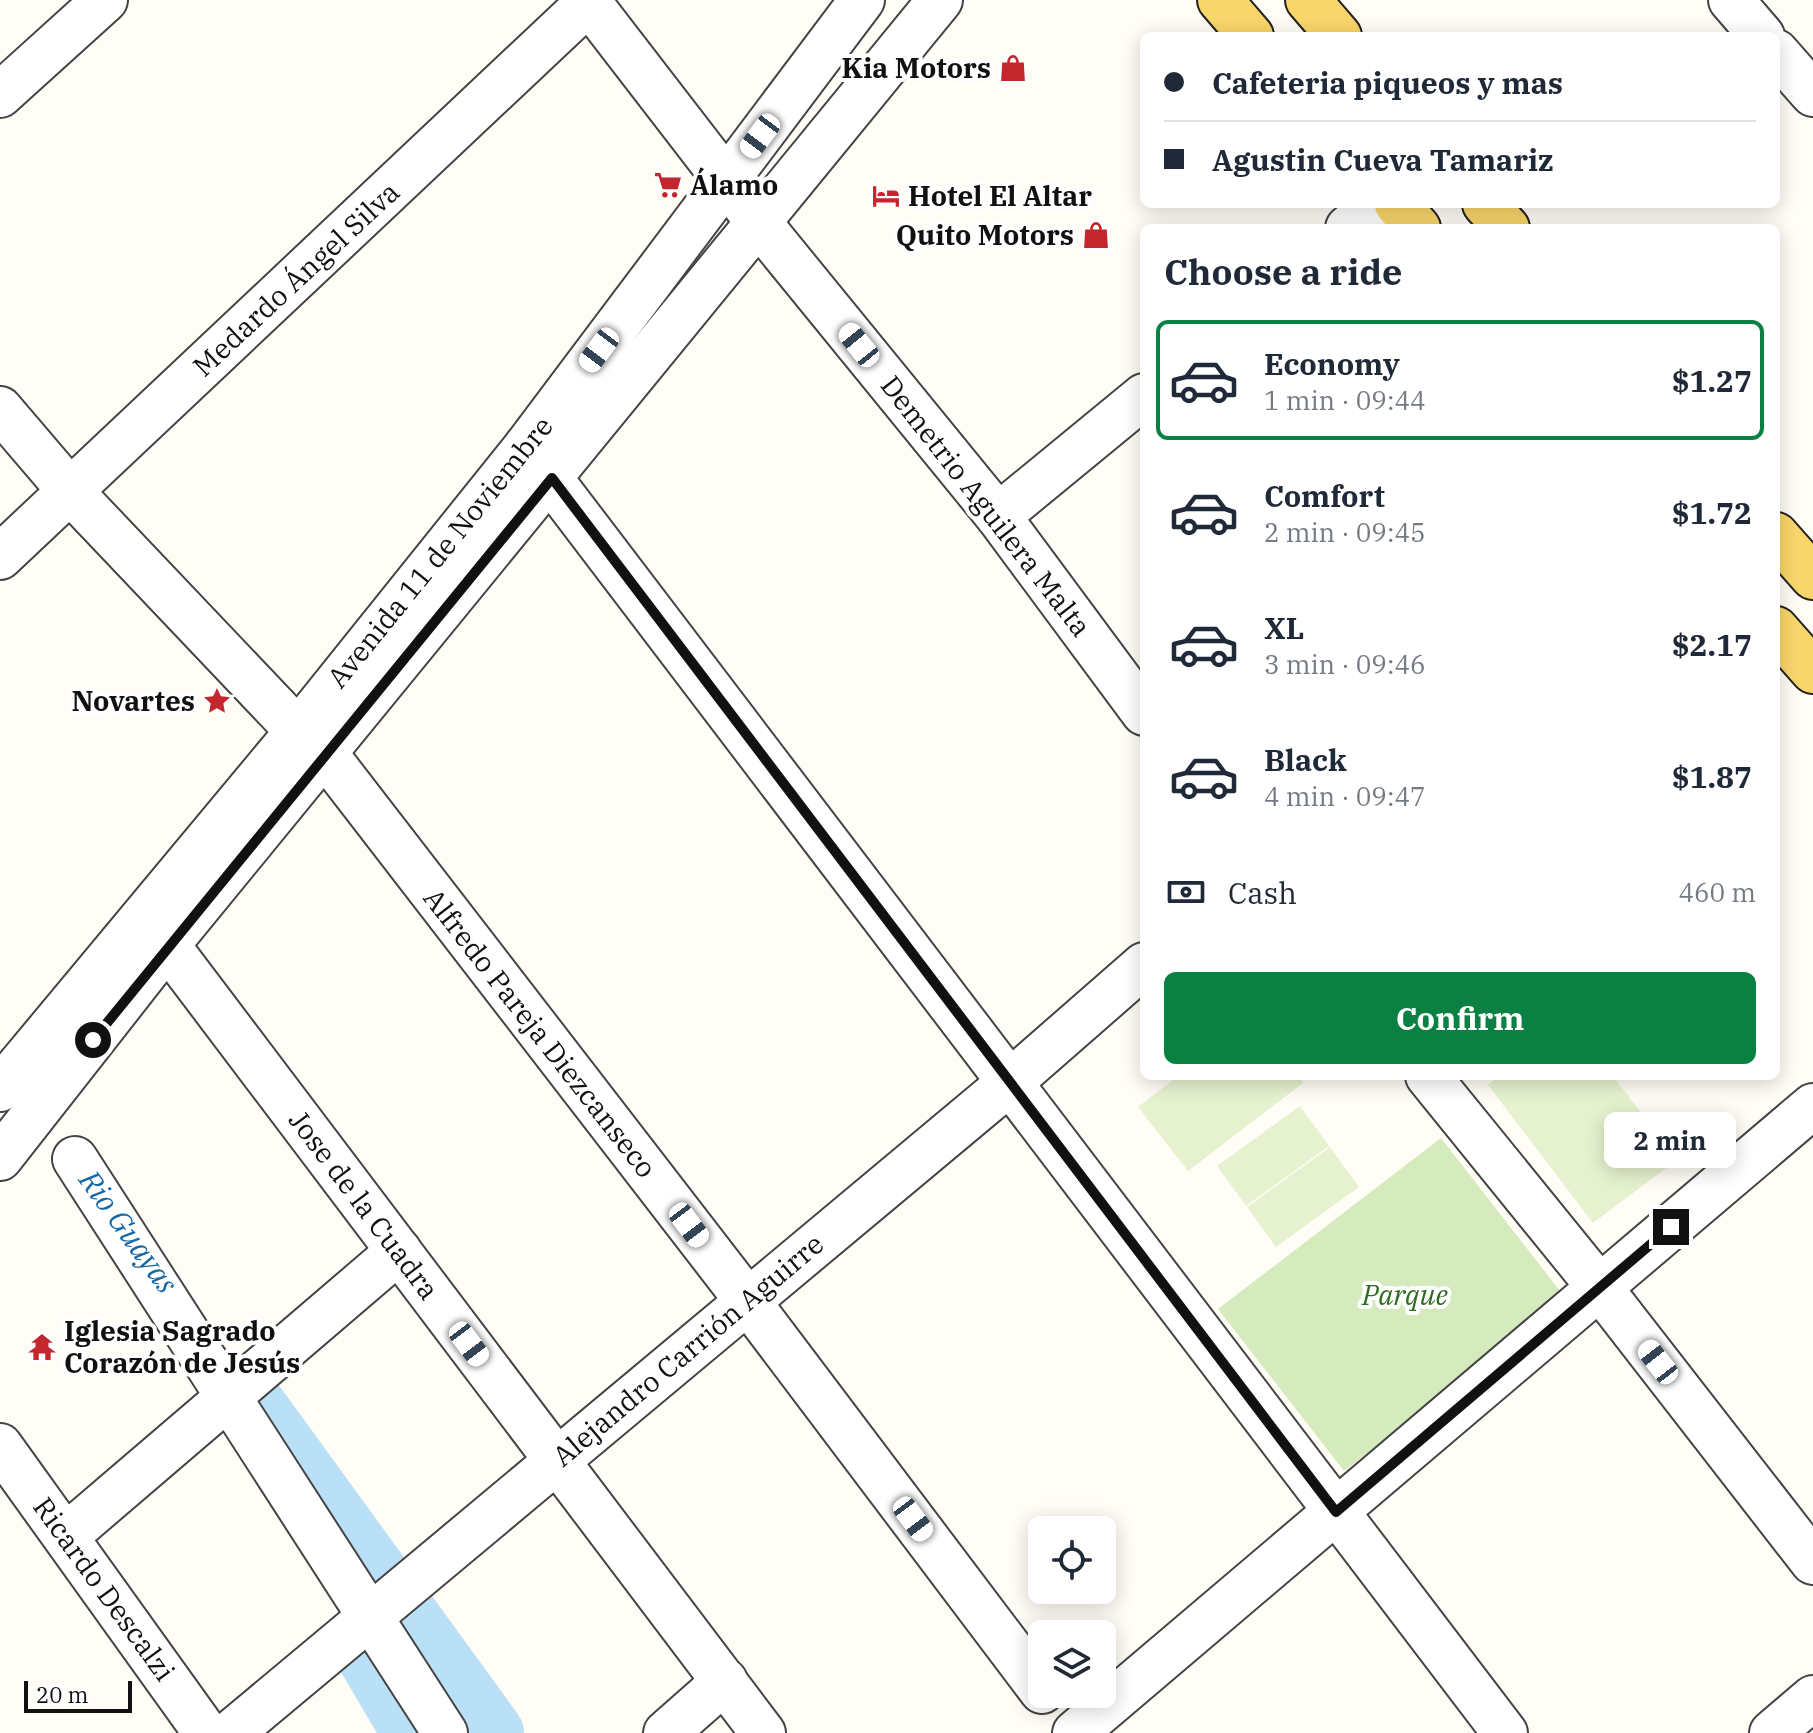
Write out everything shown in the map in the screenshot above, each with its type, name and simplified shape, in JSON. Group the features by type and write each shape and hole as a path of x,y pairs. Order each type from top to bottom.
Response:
{"main road":[{"path":"1220,0 1248,32"},
{"path":"1308,0 1336,32"},
{"path":"1400,208 1414,224"},
{"path":"1489,208 1503,224"},
{"path":"1780,540 1813,577"},
{"path":"1780,634 1813,671"}],"street":[{"path":"0,95 105,0"},
{"name":"Avenida 11 de Noviembre","path":"539,462 726,181 862,0"},
{"name":"Avenida 11 de Noviembre","path":"0,1089 312,743 539,462 759,223 940,0"},
{"path":"1731,0 1759,32"},
{"name":"Demetrio Aguilera Malta","path":"589,1 759,223 998,516 1140,708"},
{"name":"Medardo Ángel Silva","path":"0,557 589,1"},
{"path":"1780,57 1813,94"},
{"path":"1353,224 1372,208"},
{"path":"998,516 1140,399"},
{"name":"Alfredo Pareja Diezcanseco","path":"0,409 70,491 312,743 746,1299 1028,1672"},
{"path":"539,462 1008,1084 1505,1733"},
{"name":"Avenida 11 de Noviembre","path":"0,1158 167,945 312,743"},
{"name":"Jose de la Cuadra","path":"167,945 763,1733"},
{"name":"Alejandro Carrión Aguirre","path":"231,1733 746,1299 1008,1084 1140,968"},
{"path":"1431,1080 1600,1288 1813,1562"},
{"path":"1074,1733 1813,1106"},
{"path":"437,1733 75,1159 445,1733"},
{"path":"66,1536 399,1251"},
{"name":"Ricardo Descalzi","path":"0,1446 206,1733"},
{"path":"666,1733 725,1681"},
{"path":"1772,1733 1813,1698"},
{"name":"Alfredo Pareja Diezcanseco","path":"1055,1708 1074,1733"}],"green space":[{"path":"1173,1080 1301,1080 1303,1083 1188,1171 1138,1107"},
{"path":"1494,1080 1616,1080 1677,1160 1593,1223 1488,1085"},
{"path":"1300,1106 1329,1146 1246,1206 1217,1166"},
{"name":"Parque","path":"1441,1138 1567,1300 1344,1471 1218,1309"},
{"path":"1330,1147 1359,1187 1276,1247 1247,1207"}],"waterway":[{"name":"Rio Guayas","path":"256,1408 492,1733"},
{"name":"Rio Guayas","path":"364,1648 414,1733"}],"place":[{"name":"Kia Motors","path":"1013,68"},
{"name":"Álamo","path":"668,185"},
{"name":"Hotel El Altar","path":"886,196"},
{"name":"Quito Motors","path":"1096,235"},
{"name":"Novartes","path":"217,701"},
{"name":"Iglesia Sagrado Corazón de Jesús","path":"42,1347"}],"route":[{"path":"93,1040 167,945 552,478 1008,1084 1336,1512 1671,1227"}]}
